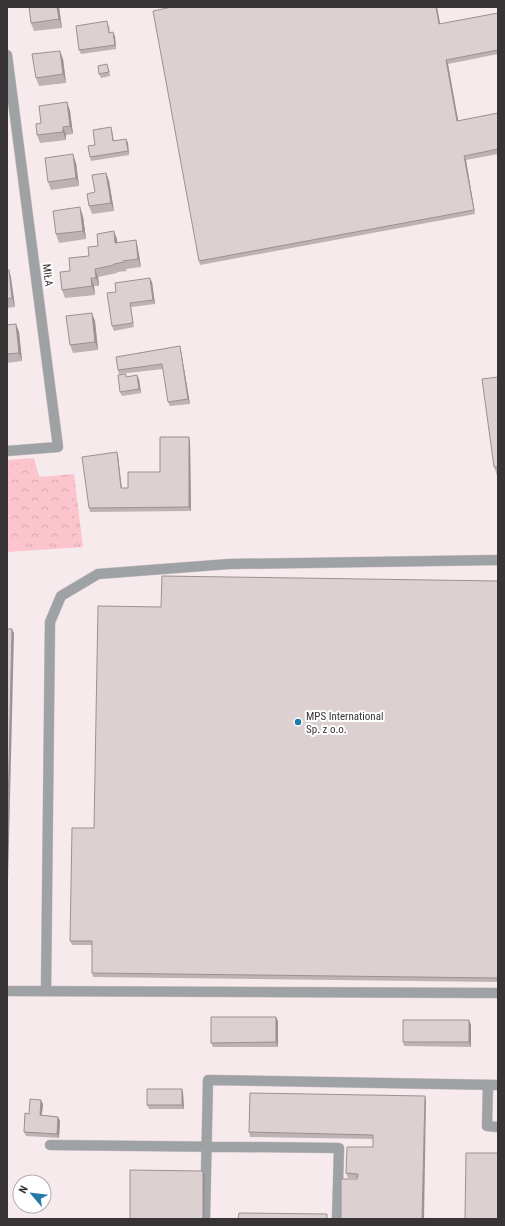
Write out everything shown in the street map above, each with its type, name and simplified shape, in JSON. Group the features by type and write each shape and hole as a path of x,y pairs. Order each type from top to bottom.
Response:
{"street":[{"name":"MIŁA","path":"7,55 58,447 7,452"},
{"path":"46,991 50,622 61,596 98,574 229,564 498,560"},
{"path":"7,991 498,994"},
{"path":"205,1219 208,1080 493,1085 487,1126 498,1127"},
{"path":"50,1145 339,1148 337,1219"}],"green space":[{"path":"34,458 39,477 74,474 83,547 7,552 7,460"},
{"path":"31,462 34,480 72,478 77,540 7,541 7,464"}],"building":[{"path":"29,7 57,7 59,19 31,23"},
{"path":"172,7 436,7 439,24 498,13 498,50 446,60 457,121 498,113 498,149 464,156 474,210 199,261 153,11"},
{"path":"107,21 109,33 113,32 115,45 79,50 76,26"},
{"path":"60,51 63,74 36,78 32,54"},
{"path":"107,64 109,72 99,74 98,66"},
{"path":"67,102 70,126 63,127 63,132 37,135 36,124 41,123 39,106"},
{"path":"111,127 113,141 126,139 128,151 90,157 88,146 95,145 93,130"},
{"path":"73,154 76,178 48,182 45,158"},
{"path":"106,173 111,203 89,206 87,194 95,192 92,175"},
{"path":"80,207 83,231 56,234 53,211"},
{"path":"114,231 115,243 136,240 138,259 123,261 124,262 95,269 96,278 91,278 92,286 62,290 60,272 70,271 69,258 89,256 88,247 98,246 97,234"},
{"path":"7,270 9,270 12,298 7,299"},
{"path":"150,278 153,300 130,303 133,323 112,326 107,293 116,292 115,283"},
{"path":"92,313 95,342 70,345 66,316"},
{"path":"16,324 19,353 7,354 7,325"},
{"path":"180,346 188,399 168,402 162,364 118,370 116,357"},
{"path":"126,374 126,377 137,375 139,389 120,392 118,375"},
{"path":"498,377 498,467 494,467 482,379"},
{"path":"160,437 189,437 189,507 89,508 82,457 117,452 121,488 128,488 128,472 160,472"},
{"name":"MPS International Sp. z o.o.","path":"162,576 498,581 498,978 92,973 92,941 70,941 72,828 94,828 98,606 161,607"},
{"path":"7,629 12,629 7,853"},
{"path":"211,1017 276,1017 276,1042 211,1043"},
{"path":"403,1020 469,1020 469,1042 403,1042"},
{"path":"147,1089 182,1089 182,1105 147,1105"},
{"path":"250,1093 425,1096 422,1219 341,1219 341,1179 357,1179 358,1174 346,1173 347,1147 373,1147 373,1135 249,1132"},
{"path":"30,1099 41,1100 40,1115 58,1117 57,1134 24,1132 25,1113 29,1114"},
{"path":"466,1153 498,1153 498,1219 465,1219"},
{"path":"130,1170 203,1171 203,1219 130,1219"},
{"path":"239,1213 327,1214 327,1219 238,1219"}],"place":[{"name":"MPS International Sp. z o.o.","path":"298,722"}]}
